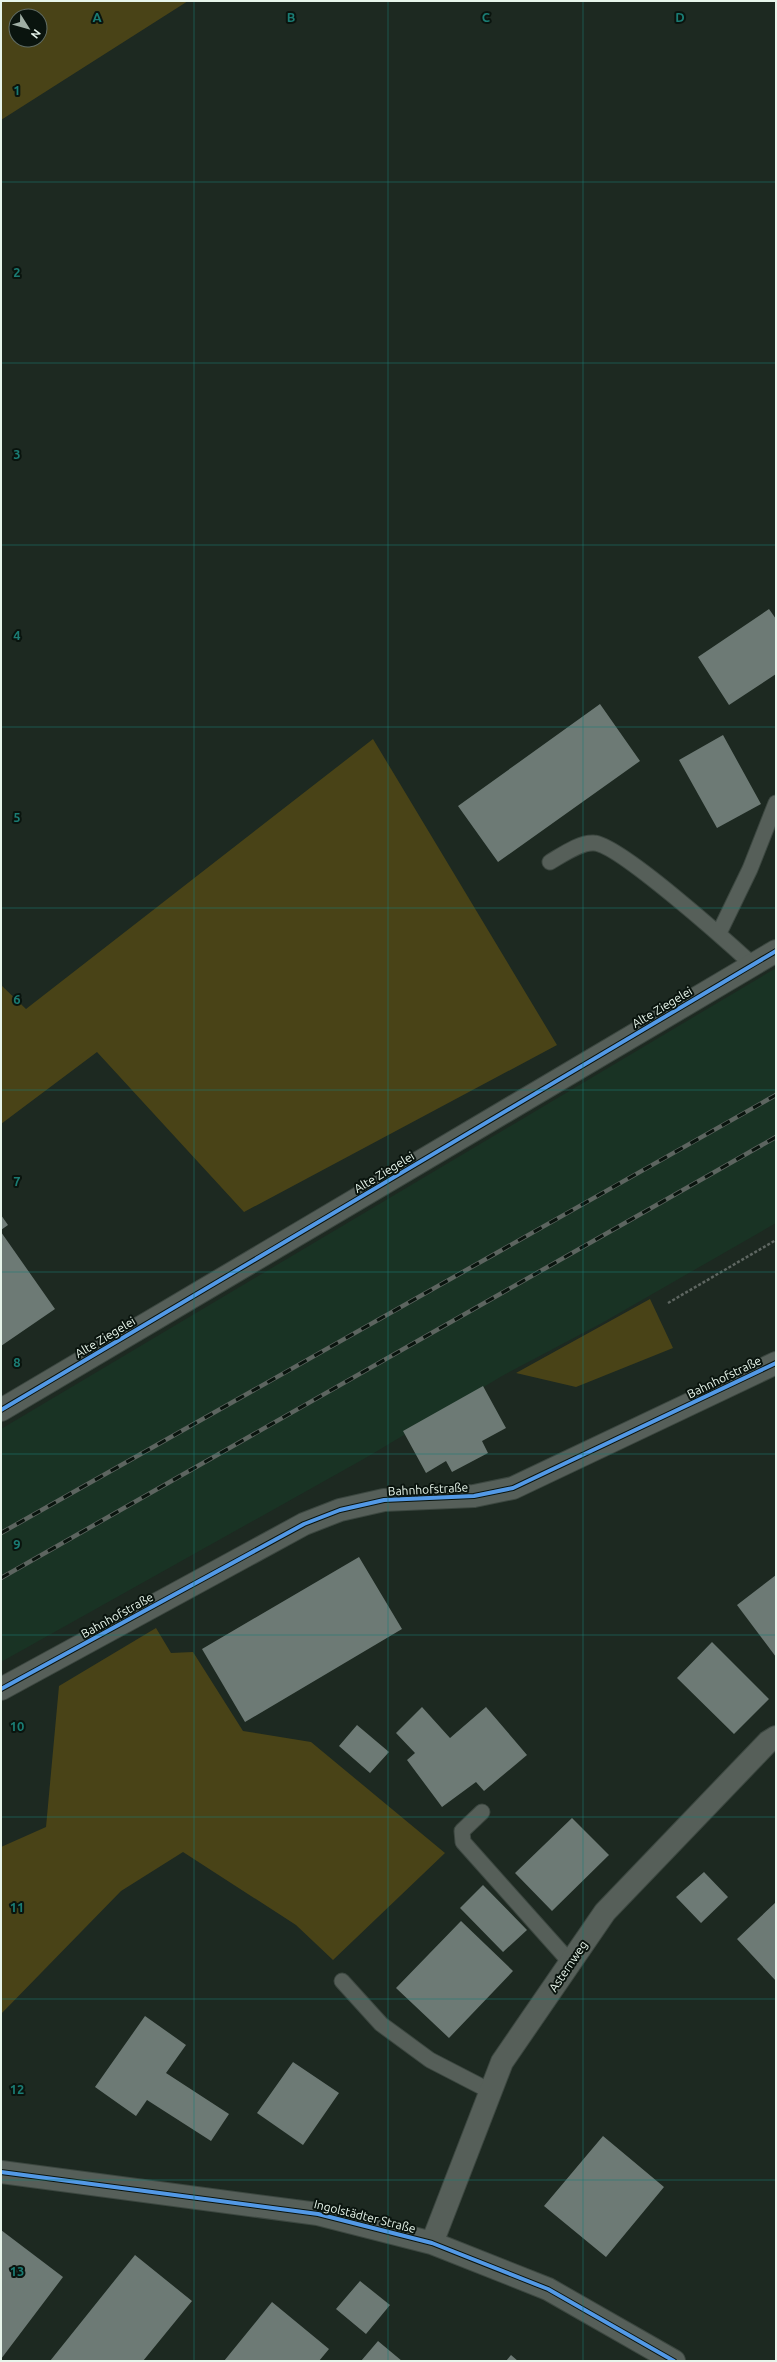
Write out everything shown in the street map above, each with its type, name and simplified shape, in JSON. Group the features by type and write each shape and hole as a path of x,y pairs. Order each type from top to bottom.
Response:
{"street":[{"name":"Alte Ziegelei","path":"1,1410 776,951"},
{"name":"Bahnhofstraße","path":"1,1689 304,1524 340,1510 384,1500 474,1496 513,1488 776,1362"},
{"name":"Asternweg","path":"432,2243 502,2062 605,1912 768,1742 776,1737"},
{"name":"Ingolstädter Straße","path":"1,2172 318,2214 432,2243 548,2289 664,2359"}],"lane":[{"path":"719,933 750,869 776,802"},
{"path":"550,862 588,842 597,843 606,847 646,875 719,933 753,965"},
{"path":"482,1812 462,1831 463,1842 570,1962"},
{"path":"342,1981 380,2024 430,2060 490,2091"}],"path":[{"path":"668,1303 776,1240"}],"shaded area":[{"path":"1,1 188,1 1,120"},
{"path":"373,739 557,1045 244,1212 97,1052 1,1124 1,985 26,1009"},
{"path":"776,968 776,1223 602,1323 502,1376 369,1456 1,1662 1,1429"},
{"path":"650,1299 673,1348 576,1387 516,1373"},
{"path":"156,1628 171,1653 193,1652 243,1731 311,1742 445,1853 333,1960 296,1925 183,1852 121,1891 1,2014 1,1847 46,1827 59,1686"}],"building":[{"path":"769,609 776,619 776,674 729,705 698,657"},
{"path":"600,704 640,761 498,862 458,806"},
{"path":"723,735 761,804 717,828 679,760"},
{"path":"1,1215 8,1225 1,1230"},
{"path":"1,1232 55,1309 1,1346"},
{"path":"483,1386 506,1428 482,1441 488,1453 452,1472 446,1461 426,1473 403,1431"},
{"path":"359,1557 402,1629 245,1722 202,1649"},
{"path":"776,1575 776,1657 737,1605"},
{"path":"712,1642 769,1699 734,1734 677,1678"},
{"path":"422,1707 450,1738 486,1707 527,1755 484,1791 476,1782 442,1807 407,1760 415,1753 396,1733"},
{"path":"357,1725 389,1752 370,1773 339,1746"},
{"path":"572,1818 609,1855 552,1911 515,1873"},
{"path":"704,1872 728,1897 701,1923 676,1897"},
{"path":"483,1885 527,1930 503,1952 460,1908"},
{"path":"776,1902 776,1981 737,1939"},
{"path":"461,1921 513,1971 449,2038 396,1988"},
{"path":"145,2016 186,2045 166,2073 229,2114 211,2141 147,2100 136,2116 95,2087"},
{"path":"293,2062 339,2093 303,2145 257,2113"},
{"path":"603,2136 664,2187 606,2257 544,2206"},
{"path":"1,2230 63,2277 1,2359"},
{"path":"135,2255 192,2301 143,2361 50,2361"},
{"path":"360,2281 390,2305 366,2334 336,2309"},
{"path":"272,2302 329,2349 319,2361 224,2361"},
{"path":"378,2341 402,2361 361,2361"},
{"path":"511,2355 518,2361 506,2361"}],"railway":[{"path":"1,1533 776,1095"},
{"path":"1,1578 776,1137"}],"cycle path":[{"path":"1,1410 776,951"},
{"path":"1,1689 304,1524 340,1510 384,1500 474,1496 513,1488 776,1363"},
{"path":"1,2172 318,2214 432,2243 548,2289 674,2361"}]}
